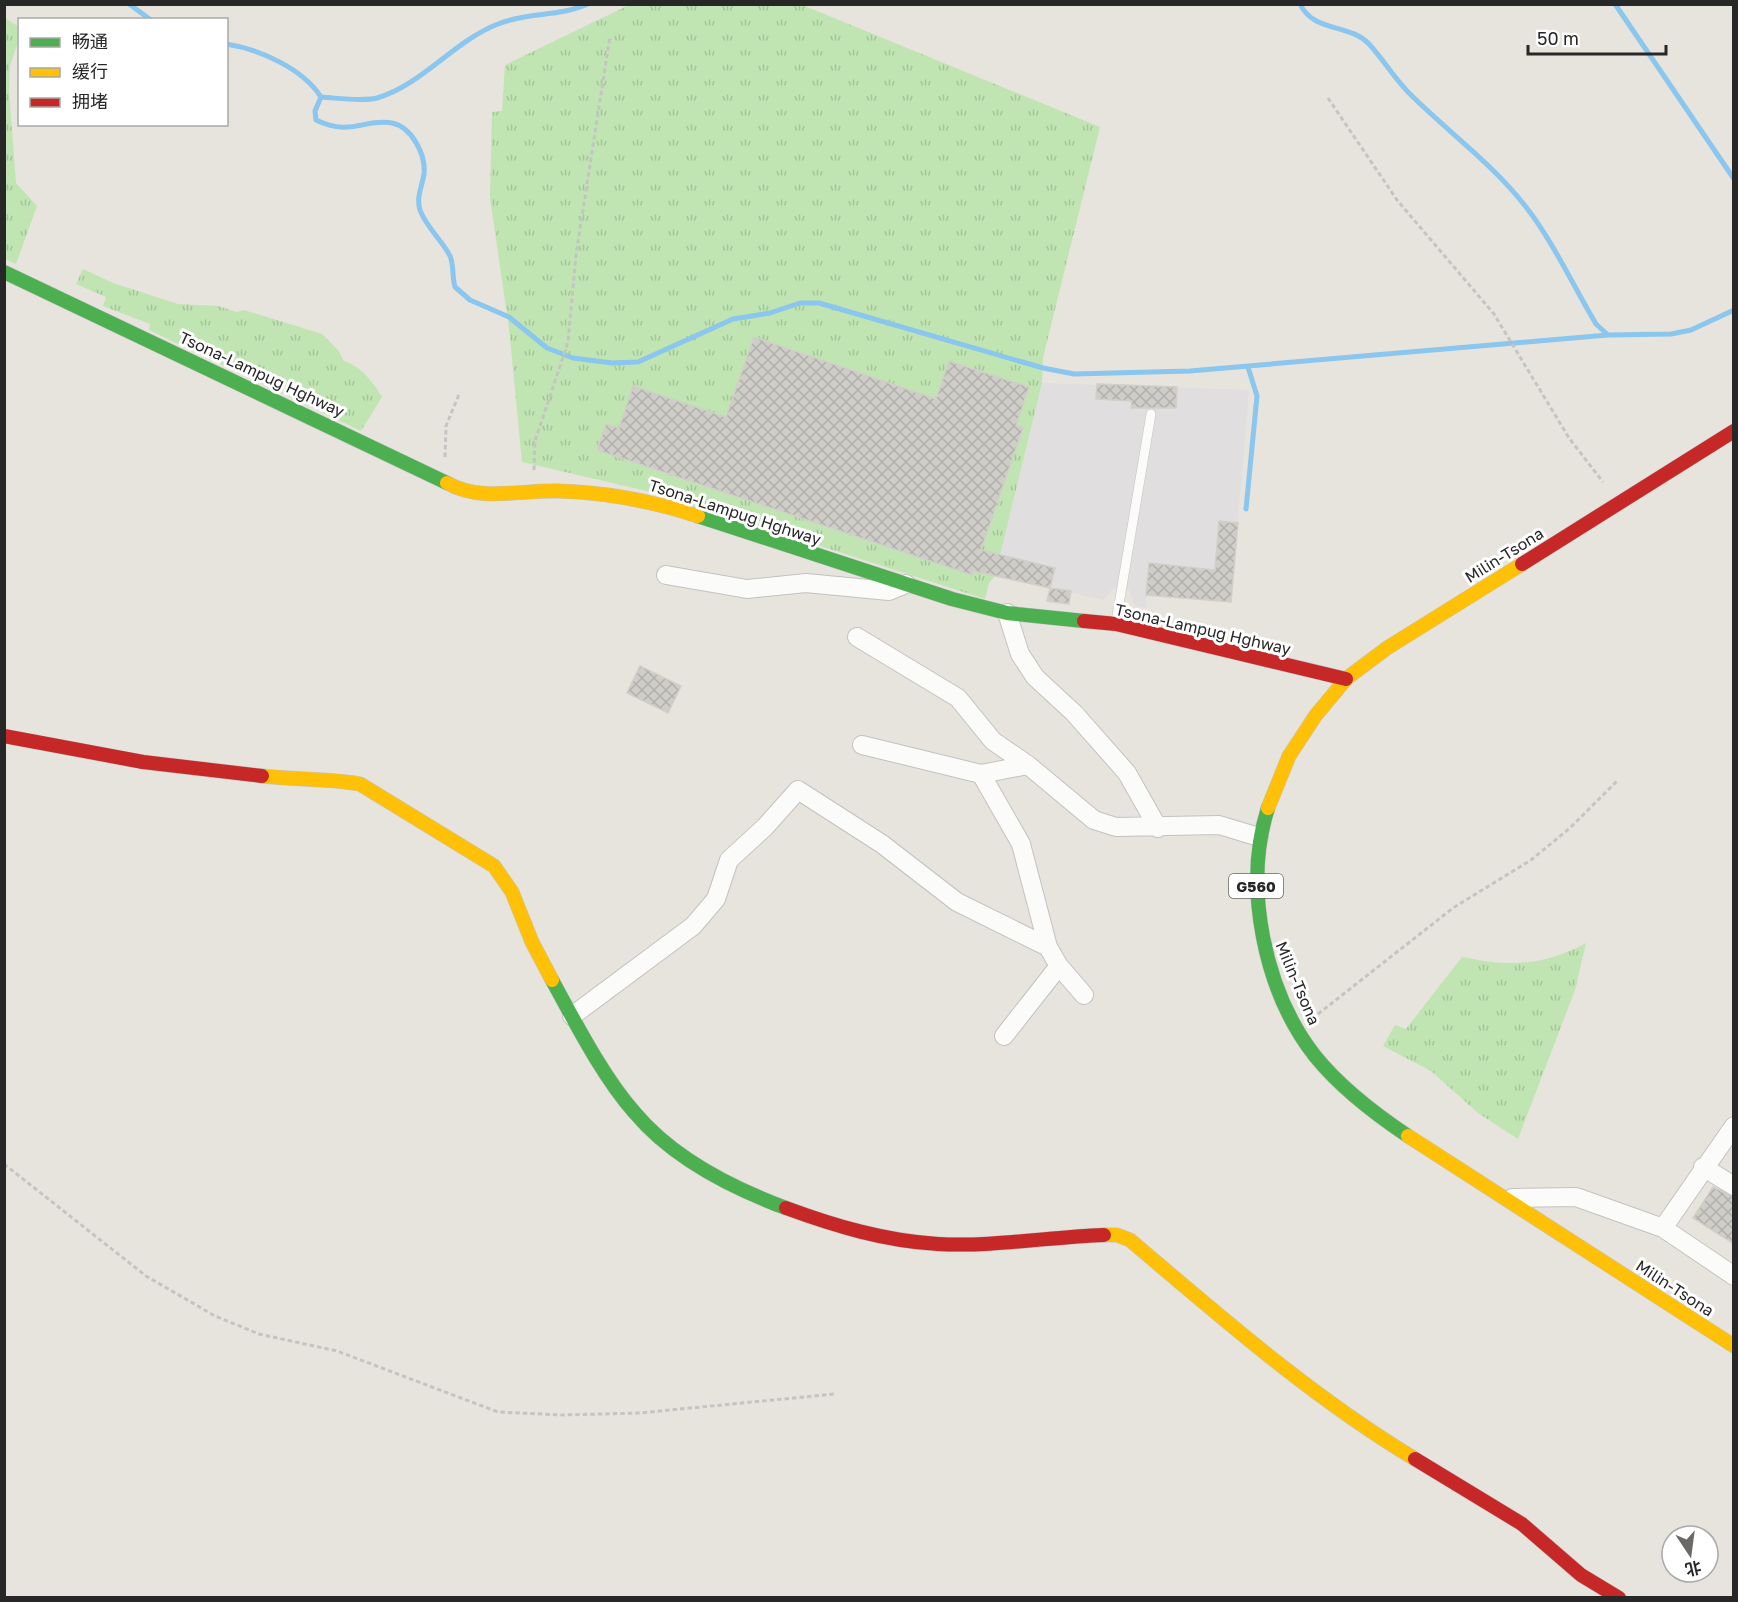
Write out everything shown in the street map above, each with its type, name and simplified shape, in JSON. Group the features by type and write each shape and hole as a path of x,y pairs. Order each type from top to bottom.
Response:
{"main road":[{"name":"Tsona-Lampug Hghway","path":"4,272 412,464 460,490 487,494 557,491 652,501 906,585 1007,613 1116,624 1346,679"},
{"name":"Milin-Tsona","path":"1734,431 1387,648 1346,679 1293,747 1275,783 1259,837 1256,870 1258,915 1266,954 1298,1030 1319,1060 1343,1085 1392,1125 1734,1346"},
{"path":"4,736 143,762 306,781 338,780 360,784 485,860 507,877 531,940 553,986 625,1099 643,1122 702,1166 755,1195 805,1216 852,1231 898,1241 984,1244 1117,1234 1130,1240 1283,1369 1373,1434 1522,1524 1581,1575 1619,1598"}],"street":[{"path":"666,574 747,590 806,583 889,591 906,585"},
{"path":"1007,613 1020,654 1035,677 1074,713 1127,773 1158,828"},
{"path":"857,637 958,698 993,741 1028,765 1094,820 1116,827 1158,828 1219,825 1259,837"},
{"path":"862,745 981,774 1028,765"},
{"path":"981,774 1021,844 1048,947 1059,966 1084,995"},
{"path":"572,1016 693,926 716,899 729,860 765,828 798,790 882,844 957,902 1048,947"},
{"path":"1004,1036 1059,966"},
{"path":"1663,1228 1703,1167 1734,1126"},
{"path":"1703,1167 1734,1186"},
{"path":"1505,1198 1576,1197 1663,1228 1734,1276"}],"lane":[{"path":"1116,624 1151,414"}],"path":[{"path":"534,493 535,441 568,342 576,255 610,36"},
{"path":"1328,98 1397,200 1494,314 1569,438 1618,503"},
{"path":"444,483 446,426 460,392"},
{"path":"1298,1030 1392,953 1453,908 1531,860 1570,828 1618,780"},
{"path":"4,1164 146,1276 215,1316 259,1334 338,1351 498,1412 563,1415 639,1413 835,1394"}],"shaded area":[{"path":"1042,383 1249,390 1231,602 1147,595 1146,608 1134,605 1129,590 1113,588 1104,600 995,576"}],"green space":[{"path":"800,4 1100,127 1043,358 1042,383 995,576 989,583 985,599 655,493 522,462 509,328 490,198 492,112 502,111 505,65 629,5"},
{"path":"5,18 18,26 18,42 10,66 9,92 16,183 37,206 16,264 5,259"},
{"path":"83,269 113,283 178,304 218,306 237,312 244,310 322,334 338,350 344,361 366,375 382,397 361,431 149,330 150,324 103,306 106,297 76,284"},
{"path":"1586,943 1575,990 1518,1139 1478,1113 1431,1071 1383,1046 1395,1025 1406,1029 1462,957 1495,962 1526,962 1556,956"}],"building":[{"path":"754,337 936,399 949,361 1029,387 1016,426 1023,428 981,550 1055,568 1050,588 973,571 972,575 597,450 606,424 619,428 633,386 726,417"},
{"path":"1097,384 1177,387 1176,408 1131,408 1132,401 1096,399"},
{"path":"1219,521 1238,523 1231,602 1146,595 1149,563 1215,570"},
{"path":"1050,588 1071,591 1069,604 1047,601"},
{"path":"640,666 681,686 668,713 627,693"},
{"path":"1713,1187 1734,1197 1734,1244 1693,1218"}],"waterway":[{"path":"129,4 148,18"},
{"path":"228,44 253,50 280,62 303,78 321,97 371,99 393,92 409,83 467,41 498,24 509,20 566,11 588,4"},
{"path":"1300,4 1314,20 1352,33 1369,44 1409,93 1513,191 1545,234 1596,324 1608,335 1671,334 1691,330 1734,310"},
{"path":"1615,4 1734,179"},
{"path":"321,97 315,111 316,120 328,125 348,127 382,122 392,123 406,130 416,143 423,159 424,174 419,196 420,210 450,256 455,287 470,300 509,317 547,348 573,358 612,363 638,362 733,319 770,313 800,303 819,303 1043,368 1074,374 1190,371 1608,335"},
{"path":"1246,509 1257,396 1248,367"}],"traffic: fast":[{"path":"4,272 447,483"},
{"path":"698,516 952,599 1007,613 1084,621"},
{"path":"1268,808 1261,838 1258,904 1271,970 1283,1001 1297,1030 1315,1056 1335,1078 1383,1119 1408,1136"},
{"path":"552,980 612,1083 650,1129 704,1170 745,1191 786,1208"}],"traffic: slow":[{"path":"447,483 460,489 487,494 557,491 611,495 698,516"},
{"path":"1268,808 1289,756 1316,715 1347,678 1387,648 1522,564"},
{"path":"262,776 360,784 494,866 512,892 532,942 552,980"},
{"path":"1408,1136 1734,1346"},
{"path":"1104,1235 1117,1235 1130,1240 1268,1356 1340,1410 1415,1459"}],"traffic: jam":[{"path":"1522,564 1734,431"},
{"path":"1084,621 1116,624 1346,679"},
{"path":"4,736 143,762 262,776"},
{"path":"786,1208 860,1232 899,1240 938,1244 1000,1243 1104,1235"},
{"path":"1415,1459 1522,1524 1581,1575 1619,1598"}]}
